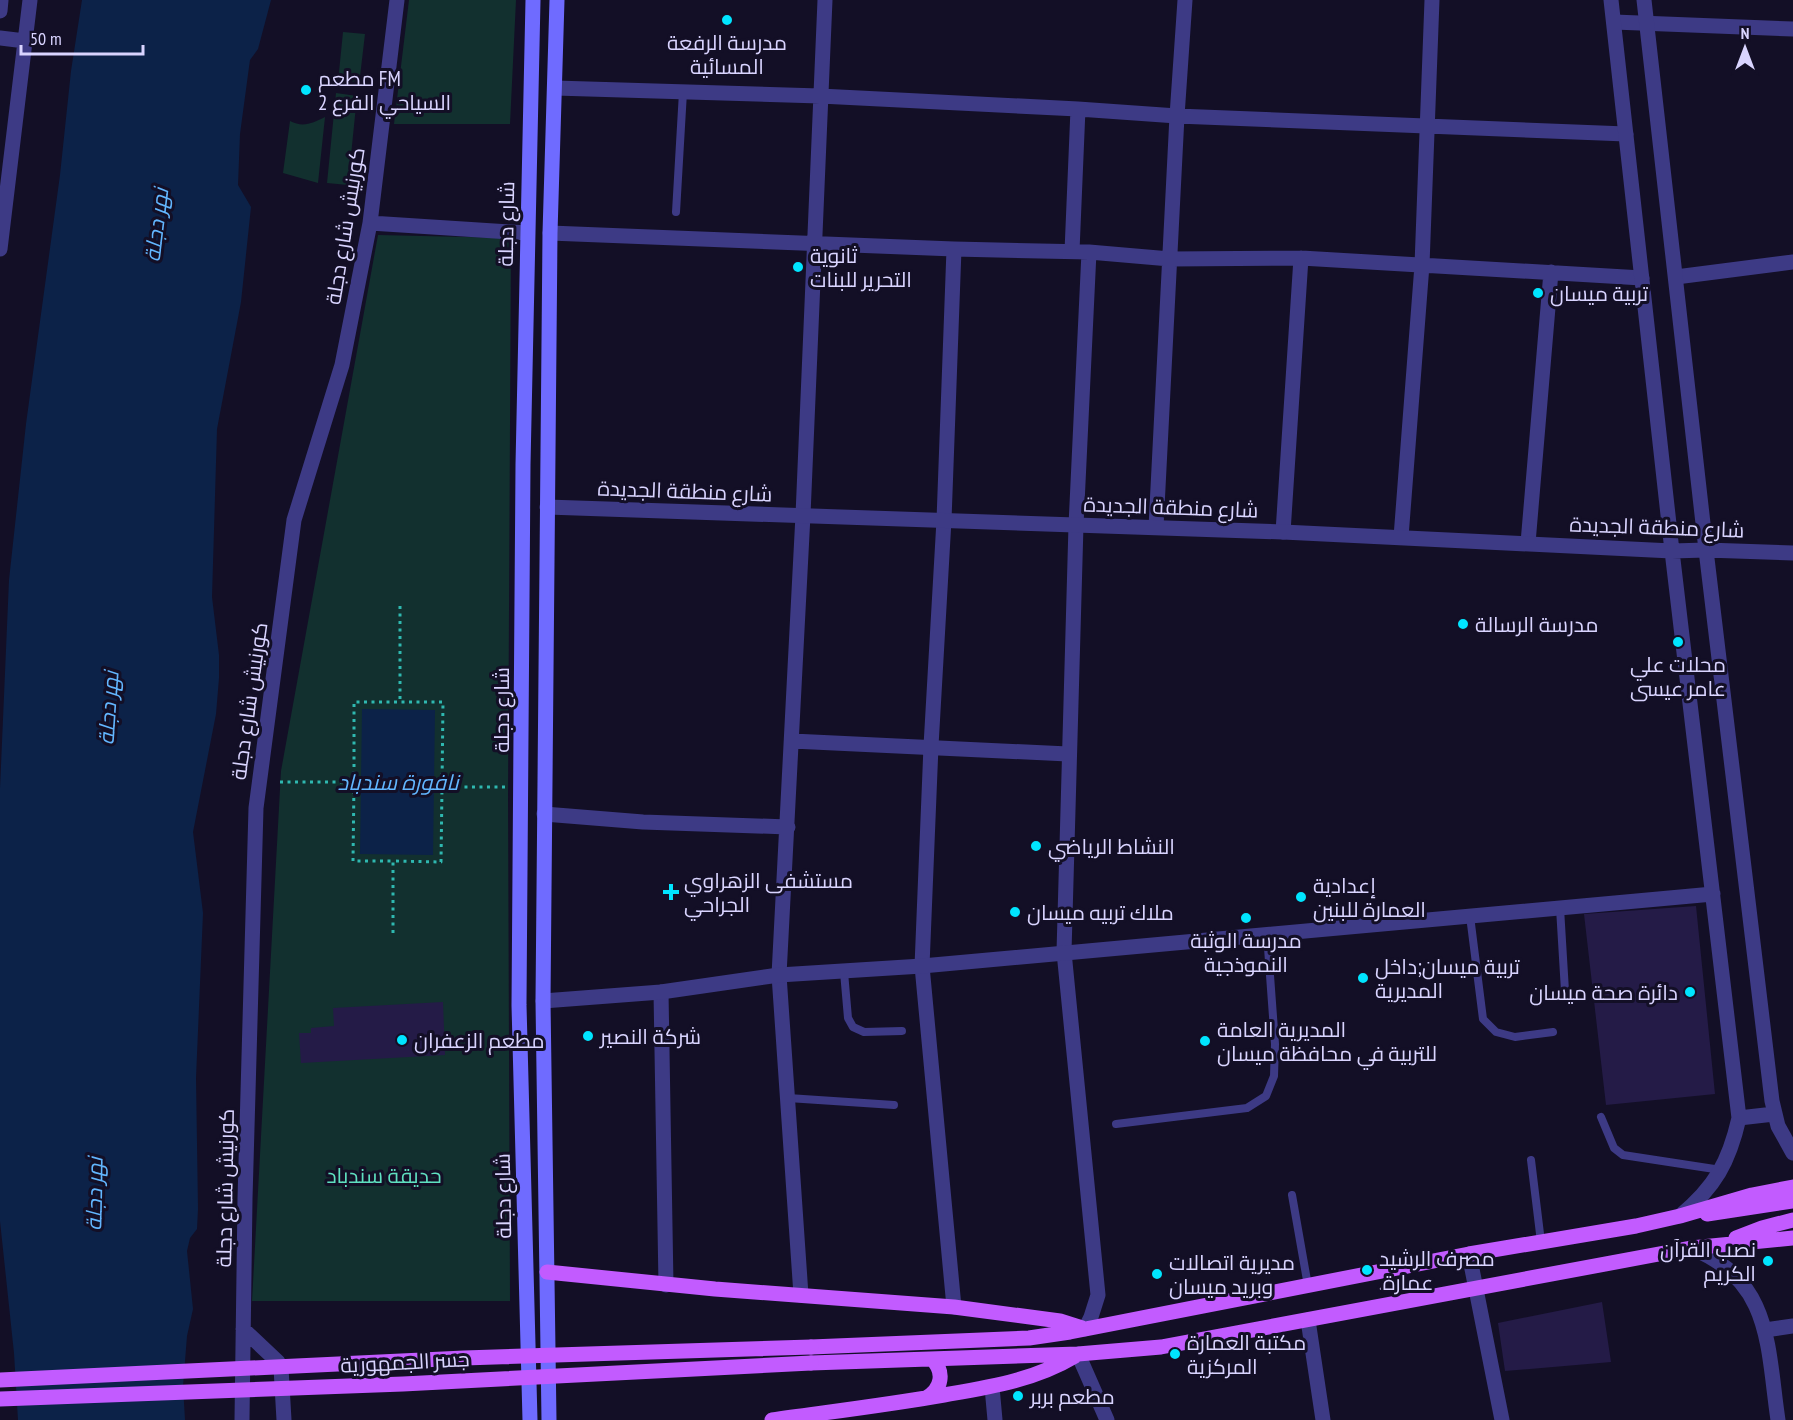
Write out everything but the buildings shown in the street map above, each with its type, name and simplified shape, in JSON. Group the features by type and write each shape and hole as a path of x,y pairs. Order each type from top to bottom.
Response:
{"main road":[{"name":"شارع دجلة","path":"530,1420 519,1005 527,233 533,0"},
{"name":"شارع دجلة","path":"549,1420 543,1001 544,814 550,233 557,0"},
{"path":"519,1005 543,1001"},
{"path":"811,1355 1029,1338 1085,1329 1469,1254 1636,1226 1680,1216 1725,1202 1793,1187"},
{"path":"1680,1216 1728,1212 1793,1201"},
{"path":"1722,1244 1762,1228 1793,1220"},
{"path":"811,1355 932,1359 1078,1354 1161,1347 1691,1248 1793,1238"},
{"path":"547,1272 666,1285 954,1307 1060,1321 1085,1329"},
{"path":"772,1420 857,1414 927,1398 992,1387 1057,1366 1078,1354"},
{"name":"جسر الجمهورية","path":"0,1380 464,1358 811,1355"},
{"name":"جسر الجمهورية","path":"0,1400 414,1383 811,1355"},
{"path":"927,1398 937,1390 940,1383 940,1370 932,1359"}],"street":[{"path":"0,11 1,0"},
{"path":"0,249 4,192 30,0"},
{"name":"كورنيش شارع دجلة","path":"242,1420 256,808 294,520 342,365 370,223 397,0"},
{"path":"801,1294 779,975 803,515 825,0"},
{"path":"1156,528 1185,0"},
{"path":"1401,537 1422,265 1432,0"},
{"path":"1611,0 1672,551 1739,1118 1734,1142 1722,1170 1704,1195 1680,1216"},
{"path":"1644,0 1706,550 1774,1114 1793,1153"},
{"path":"1614,22 1793,30"},
{"path":"0,38 26,41"},
{"path":"555,88 820,96 1177,116 1626,134"},
{"path":"1072,251 1078,109"},
{"path":"370,223 527,233"},
{"path":"550,233 954,249 1072,251 1170,259 1301,258 1642,278"},
{"path":"954,249 944,520 931,746 922,966 954,1307"},
{"path":"1085,1329 1098,1295 1064,952 1076,525 1089,252"},
{"path":"1283,532 1301,258"},
{"path":"1676,278 1793,262"},
{"path":"1528,543 1551,272"},
{"name":"شارع منطقة الجديدة","path":"547,507 1283,532 1672,551 1793,553"},
{"path":"792,741 1068,754"},
{"path":"544,814 643,822 788,827"},
{"path":"543,1001 661,992 779,975 922,966 1713,894"},
{"path":"661,992 666,1285"},
{"path":"1739,1118 1774,1114"},
{"path":"1691,1248 1717,1260 1739,1279 1755,1303 1765,1330 1778,1420"},
{"path":"1469,1254 1502,1420"},
{"path":"1308,1320 1323,1420"},
{"path":"1765,1330 1793,1326"},
{"path":"243,1329 278,1362 281,1368 284,1420"},
{"path":"1078,1354 1107,1420"},
{"path":"992,1387 995,1420"}],"lane":[{"path":"676,212 683,92"},
{"path":"1560,908 1564,991"},
{"path":"1470,916 1483,1019 1496,1032 1515,1037 1553,1032"},
{"path":"1116,1124 1246,1108 1266,1096 1274,1076 1275,1044 1267,934"},
{"path":"844,972 848,1018 853,1027 864,1032 902,1031"},
{"path":"788,1098 894,1105"},
{"path":"1601,1117 1614,1148 1623,1155 1722,1170"},
{"path":"1531,1160 1541,1242"},
{"path":"1292,1195 1308,1286"}],"path":[{"path":"400,606 400,702"},
{"path":"354,702 442,702 441,862 353,861 354,782 354,702"},
{"path":"280,782 354,782"},
{"path":"442,787 508,787"},
{"path":"393,861 393,933"}],"green space":[{"path":"409,0 516,0 510,124 394,124"},
{"path":"343,32 365,34 359,85 338,82"},
{"path":"336,93 357,96 348,185 327,183"},
{"path":"325,117 318,183 283,173 290,121 304,124"},
{"name":"حديقة سندباد","path":"378,235 511,238 508,797 510,1301 252,1301 281,771"}],"water":[{"name":"نهر دجلة","path":"82,0 271,0 258,49 250,60 240,134 238,185 251,207 241,302 217,429 212,597 219,655 219,678 216,714 193,832 203,913 196,1078 198,1209 197,1229 190,1238 187,1251 193,1309 187,1336 183,1386 185,1420 18,1420 14,1353 0,1221 0,789 9,580 26,424"},
{"name":"نافورة سندباد","path":"362,709 435,710 433,855 360,854"}],"place":[{"name":"مدرسة الرفعة المسائية","path":"727,20"},
{"name":"مطعم FM السياحي الفرع 2","path":"306,90"},
{"name":"ثانوية التحرير للبنات","path":"798,267"},
{"name":"تربية ميسان","path":"1538,293"},
{"name":"مدرسة الرسالة","path":"1463,624"},
{"name":"محلات علي عامر عيسى","path":"1678,642"},
{"name":"النشاط الرياضي","path":"1036,846"},
{"name":"مستشفى الزهراوي الجراحي","path":"671,892"},
{"name":"إعدادية العمارة للبنين","path":"1301,897"},
{"name":"ملاك تربيه ميسان","path":"1015,912"},
{"name":"مدرسة الوثبة النموذجية","path":"1246,918"},
{"name":"تربية ميسان;داخل المديرية","path":"1363,978"},
{"name":"دائرة صحة ميسان","path":"1690,992"},
{"name":"شركة النصير","path":"588,1036"},
{"name":"مطعم الزعفران","path":"402,1040"},
{"name":"المديرية العامة للتربية في محافظة ميسان","path":"1205,1041"},
{"name":"نصب القرآن الكريم","path":"1768,1261"},
{"name":"مصرف الرشيد .عمارة","path":"1367,1270"},
{"name":"مديرية اتصالات وبريد ميسان","path":"1157,1274"},
{"name":"مكتبة العمارة المركزية","path":"1175,1354"},
{"name":"مطعم بربر","path":"1018,1396"}]}
